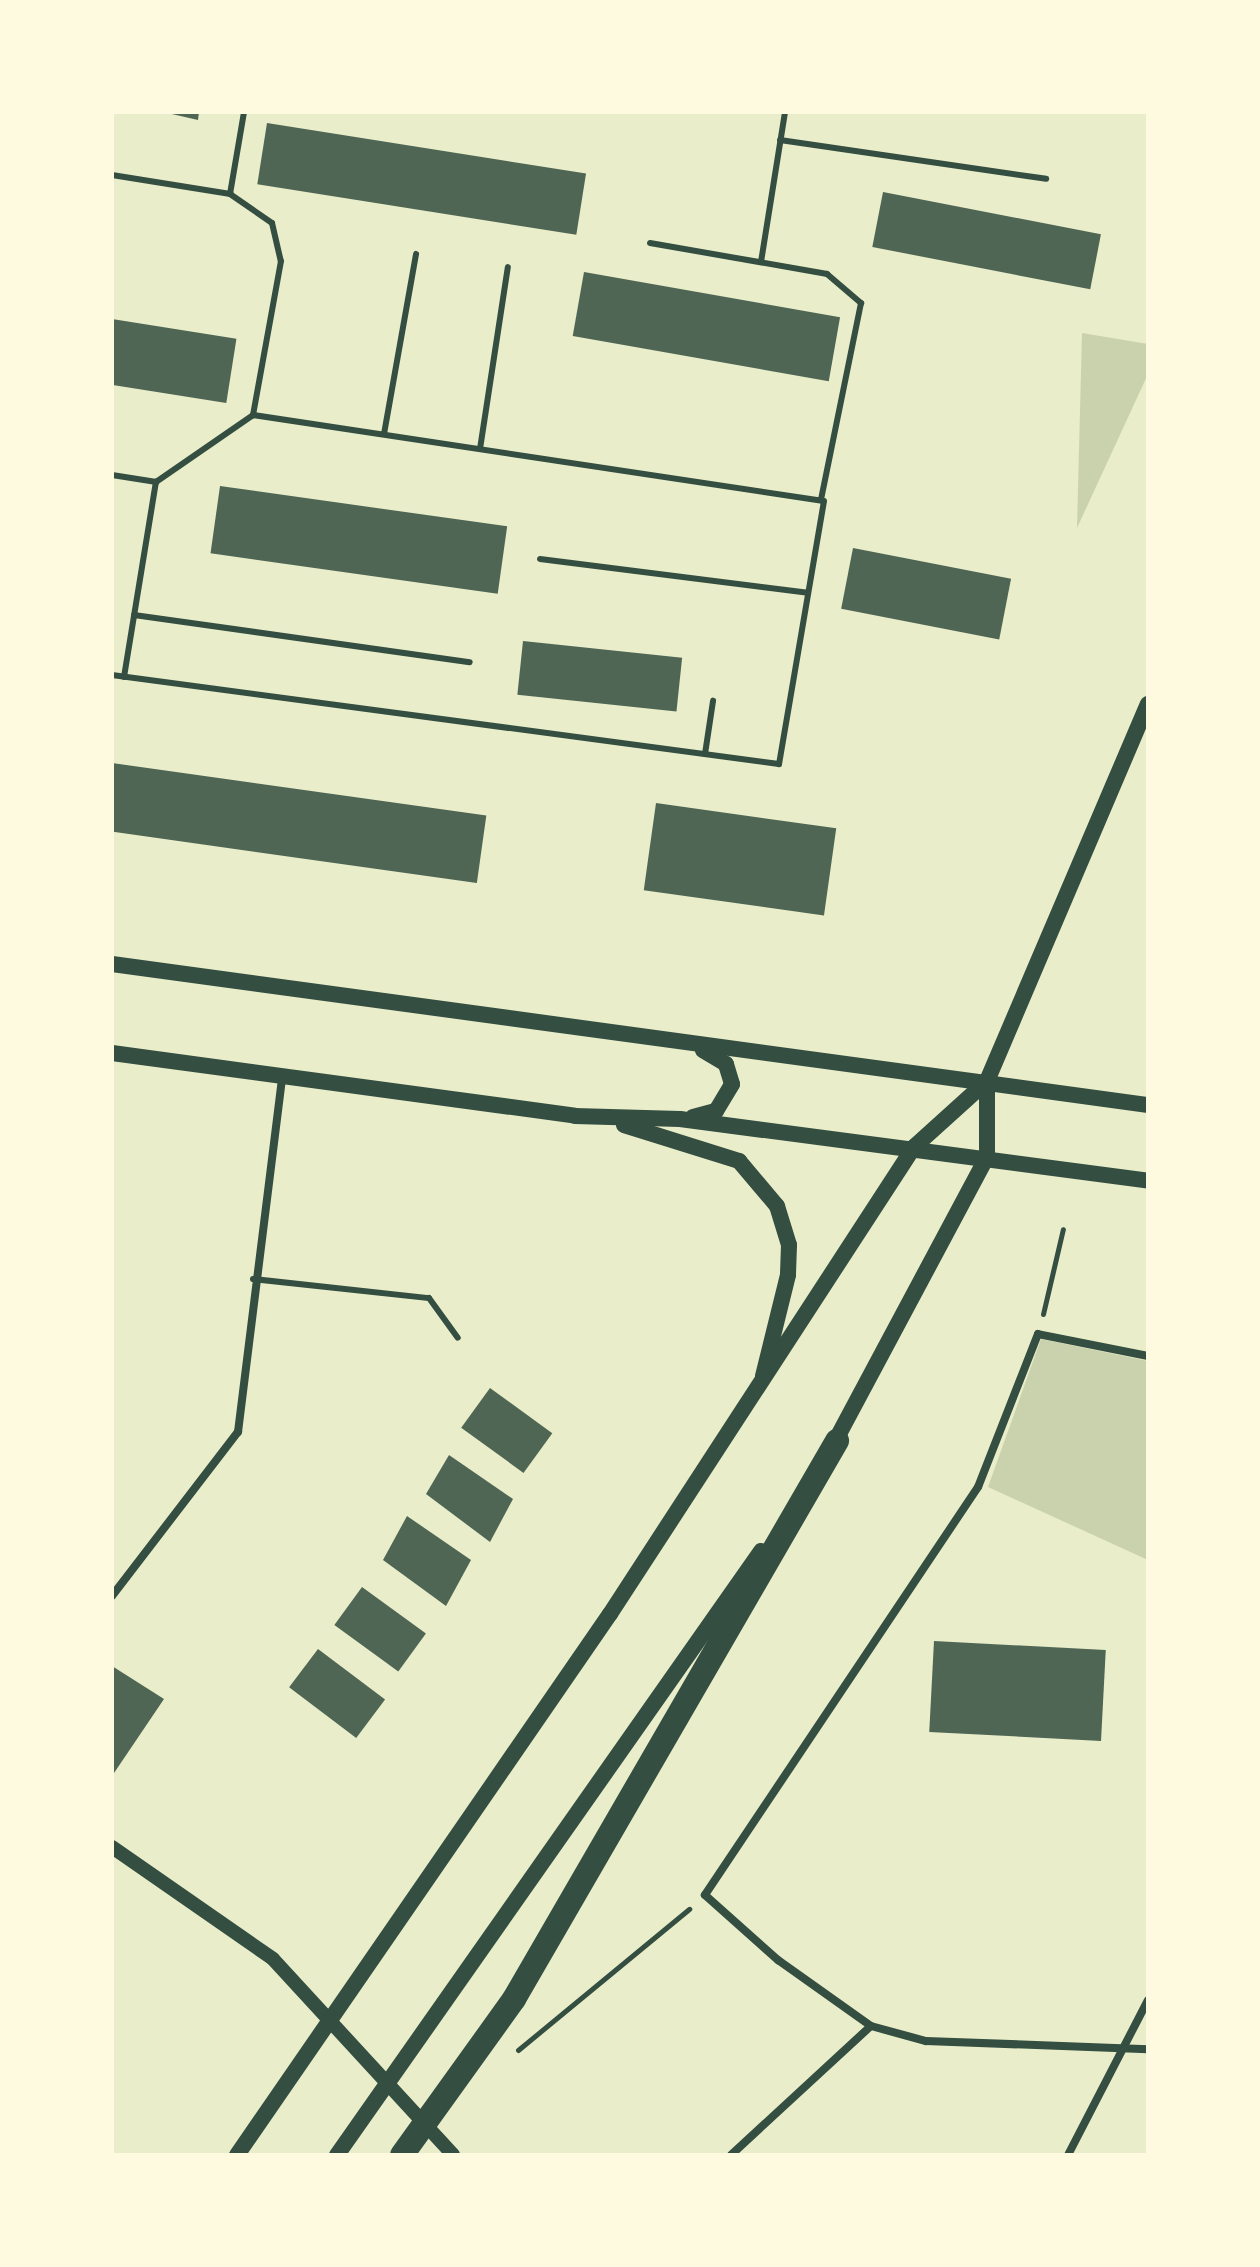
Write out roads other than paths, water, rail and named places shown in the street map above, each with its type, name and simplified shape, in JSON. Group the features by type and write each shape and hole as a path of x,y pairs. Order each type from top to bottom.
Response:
{"highway":[{"path":"402,2155 514,1999 837,1441"}],"main road":[{"path":"337,2155 495,1937 837,1441 987,1157 987,1081 1148,704"},
{"path":"112,964 1148,1105"},
{"path":"680,1119 716,1111 732,1084 719,1058 685,1043"},
{"path":"112,1053 575,1116 702,1144 739,1161 770,1192 787,1229 789,1259 780,1322 755,1398"},
{"path":"237,2155 411,1905 755,1398 914,1147 987,1081"},
{"path":"575,1116 680,1119 914,1147 1148,1181"}],"street":[{"path":"112,1596 238,1432 253,1279 282,1076"},
{"path":"1148,1356 1038,1334 978,1487 705,1895 778,1960 871,2026 926,2041 1148,2049"},
{"path":"112,1847 273,1959 453,2155"},
{"path":"1068,2155 1148,2000"},
{"path":"731,2155 871,2026"}],"lane":[{"path":"230,194 244,112"},
{"path":"761,262 785,112"},
{"path":"780,140 1046,179"},
{"path":"112,175 230,194 272,223 281,261 253,415"},
{"path":"112,675 779,764 821,500 861,303 827,274 650,243"},
{"path":"384,434 416,254"},
{"path":"480,449 508,267"},
{"path":"112,475 156,482 253,415 821,500"},
{"path":"124,677 156,482"},
{"path":"540,559 808,593"},
{"path":"134,615 470,662"},
{"path":"705,754 713,701"},
{"path":"253,1279 429,1298 458,1338"}]}
